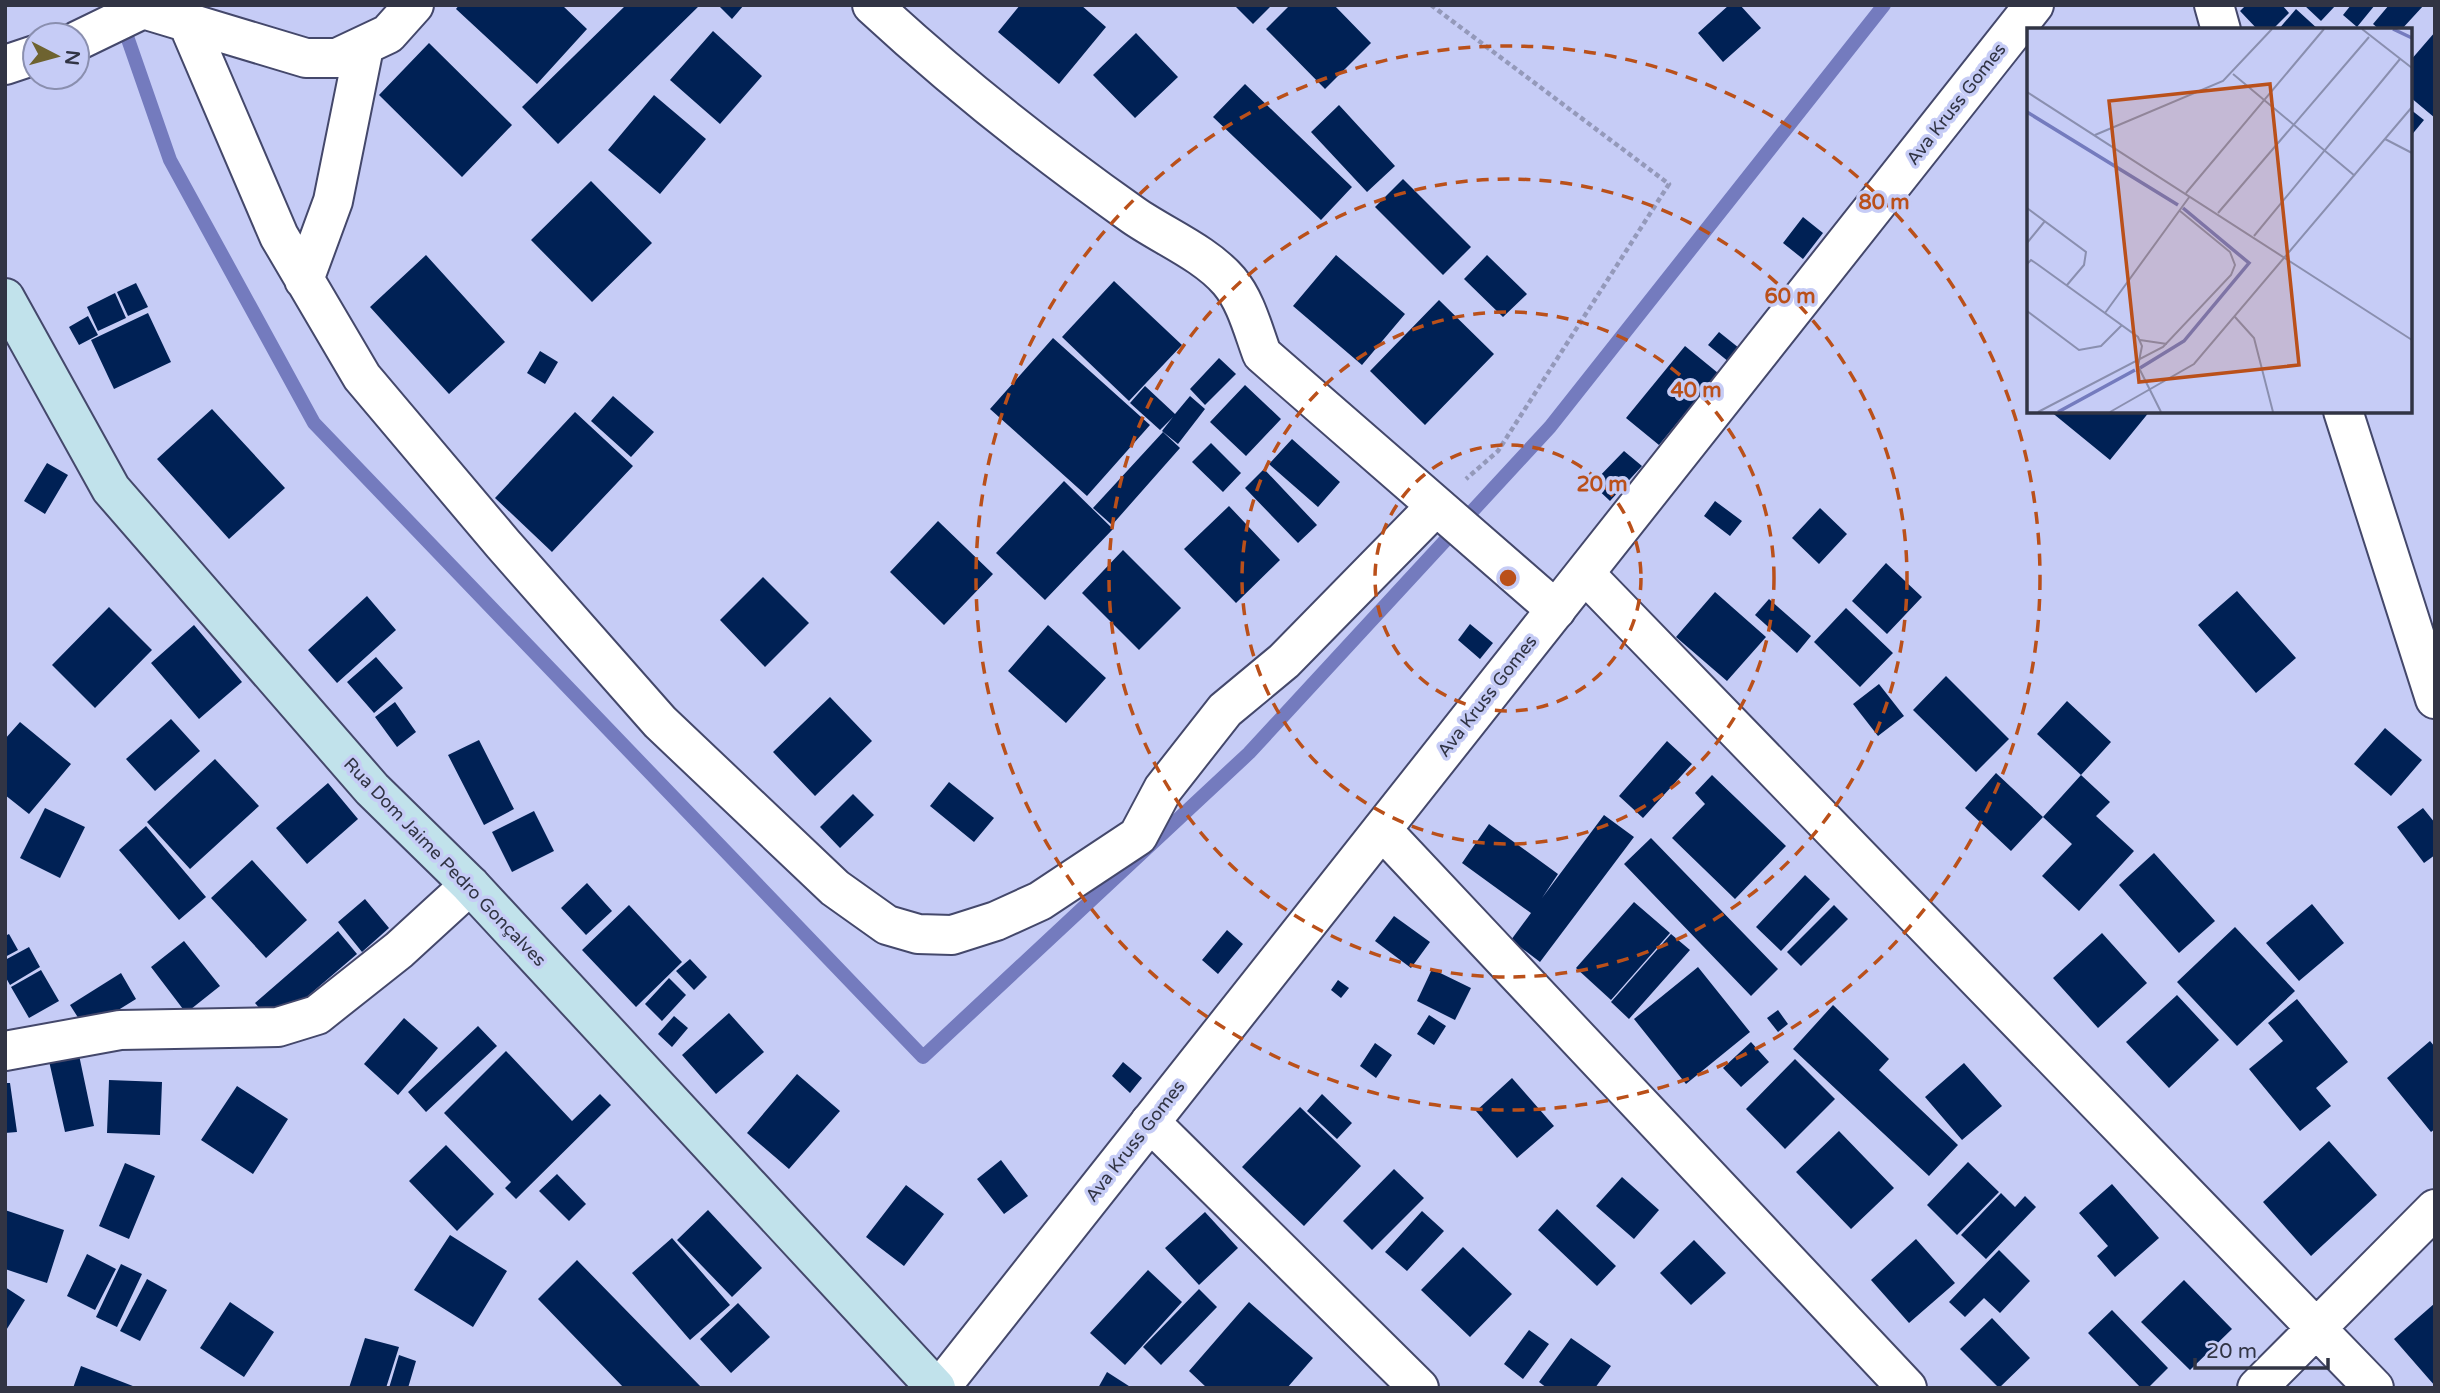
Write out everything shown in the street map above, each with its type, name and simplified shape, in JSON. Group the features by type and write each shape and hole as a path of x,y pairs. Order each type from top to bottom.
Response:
{"main road":[{"name":"Rua Dom Jaime Pedro Gonçalves","path":"5,298 111,489 372,789 470,885 938,1388"}],"street":[{"path":"91,37 169,12 306,58 337,58 388,34 414,5"},
{"path":"872,5 1023,131 1132,215 1222,275 1240,300 1262,354 1556,610"},
{"name":"Ava Kruss Gomes","path":"938,1388 2035,5"},
{"path":"2214,5 2220,28"},
{"path":"169,12 279,236 362,377 503,544 660,722 835,888 887,925 918,934 952,935 996,921 1040,901 1138,836 1163,789 1225,710 1284,661 1436,506"},
{"path":"304,280 333,201 364,47"},
{"path":"2344,413 2435,699"},
{"path":"1584,574 2374,1388"},
{"path":"1381,830 1907,1388"},
{"path":"5,1051 120,1030 278,1027 317,1015 399,950 470,885"},
{"path":"1150,1122 1419,1388"},
{"path":"2257,1388 2435,1209"}],"path":[{"path":"1431,5 1669,184 1497,451 1436,506"}],"building":[{"path":"459,5 562,5 587,29 537,84 456,9"},
{"path":"626,5 700,5 558,144 522,107"},
{"path":"718,5 744,5 732,19"},
{"path":"1020,5 1081,5 1106,27 1059,84 998,32"},
{"path":"1234,5 1272,5 1253,24"},
{"path":"1290,5 1334,5 1371,43 1325,89 1266,29"},
{"path":"1729,5 1740,5 1761,28 1723,62 1698,33"},
{"path":"2246,5 2282,5 2289,13 2274,28 2256,28 2240,11"},
{"path":"2304,5 2336,5 2321,21"},
{"path":"2351,5 2375,5 2357,27 2343,15"},
{"path":"2389,5 2424,5 2403,28 2378,28 2373,24"},
{"path":"2296,9 2317,28 2280,28"},
{"path":"713,31 762,76 720,124 670,80"},
{"path":"2435,32 2435,118 2412,99 2412,59"},
{"path":"1136,33 1178,77 1135,118 1093,75"},
{"path":"429,43 512,125 462,177 379,95"},
{"path":"1245,84 1352,187 1321,220 1213,117"},
{"path":"654,95 706,139 660,194 608,150"},
{"path":"1339,105 1395,166 1367,192 1311,132"},
{"path":"2412,111 2424,120 2412,135"},
{"path":"1403,179 1471,247 1443,275 1375,207"},
{"path":"591,181 652,243 592,302 531,240"},
{"path":"1803,217 1823,233 1803,259 1783,243"},
{"path":"426,255 505,342 449,394 370,307"},
{"path":"1336,255 1405,314 1362,365 1293,306"},
{"path":"1487,255 1527,294 1503,317 1464,279"},
{"path":"1114,281 1182,345 1129,401 1062,337"},
{"path":"136,283 148,307 128,316 117,292"},
{"path":"115,293 126,318 98,331 87,307"},
{"path":"1439,300 1494,354 1425,425 1370,371"},
{"path":"148,313 171,362 114,389 91,340"},
{"path":"88,316 98,335 79,345 69,327"},
{"path":"1719,332 1739,348 1729,362 1708,345"},
{"path":"1053,338 1150,425 1087,496 990,409"},
{"path":"1685,346 1718,373 1659,445 1626,418"},
{"path":"540,351 558,362 545,384 527,373"},
{"path":"1219,358 1236,374 1205,405 1190,389"},
{"path":"1245,385 1281,419 1246,456 1210,422"},
{"path":"1145,386 1175,414 1190,396 1205,409 1178,444 1162,431 1173,417 1160,430 1130,403"},
{"path":"613,396 654,432 631,457 591,421"},
{"path":"212,409 285,488 229,539 157,459"},
{"path":"575,412 633,466 552,552 495,498"},
{"path":"2052,413 2148,413 2110,460"},
{"path":"1163,432 1180,448 1112,525 1093,508"},
{"path":"1292,439 1340,482 1318,507 1269,464"},
{"path":"1211,443 1241,473 1223,492 1192,462"},
{"path":"1624,451 1642,466 1610,501 1592,484"},
{"path":"47,463 68,475 45,514 24,501"},
{"path":"1264,469 1317,525 1298,543 1245,488"},
{"path":"1064,481 1113,529 1045,600 996,553"},
{"path":"1715,501 1742,521 1730,536 1704,516"},
{"path":"1229,506 1280,560 1236,603 1184,549"},
{"path":"1820,508 1847,534 1819,564 1792,538"},
{"path":"938,521 993,574 944,625 890,572"},
{"path":"1123,550 1181,608 1139,650 1082,593"},
{"path":"1886,563 1922,597 1887,634 1852,601"},
{"path":"763,577 809,623 765,667 720,620"},
{"path":"2237,591 2296,658 2256,693 2198,625"},
{"path":"1715,592 1766,637 1727,681 1676,637"},
{"path":"367,596 396,630 337,683 308,650"},
{"path":"1769,599 1811,636 1797,653 1755,615"},
{"path":"109,607 152,650 95,708 52,665"},
{"path":"1846,608 1893,653 1860,687 1814,642"},
{"path":"1470,624 1493,643 1480,659 1458,640"},
{"path":"194,625 242,682 199,719 151,663"},
{"path":"1048,625 1106,678 1066,723 1008,671"},
{"path":"376,657 403,688 374,713 347,682"},
{"path":"1946,676 2009,739 1976,772 1913,710"},
{"path":"1879,684 1904,716 1878,736 1853,704"},
{"path":"830,697 872,741 815,796 773,752"},
{"path":"2067,701 2111,742 2081,775 2037,734"},
{"path":"395,702 416,732 397,747 375,717"},
{"path":"171,719 200,751 155,791 126,759"},
{"path":"20,722 71,764 29,814 5,795 5,739"},
{"path":"2385,728 2422,760 2391,796 2354,764"},
{"path":"479,740 514,809 484,825 448,755"},
{"path":"1667,741 1692,764 1643,818 1619,796"},
{"path":"215,759 259,806 190,869 147,822"},
{"path":"1996,773 2043,817 2011,851 1965,808"},
{"path":"1712,775 1786,846 1735,899 1672,838 1705,804 1695,793"},
{"path":"2081,775 2110,802 2096,816 2134,851 2079,911 2042,876 2072,844 2043,817"},
{"path":"949,782 994,818 974,842 930,806"},
{"path":"328,783 358,819 307,864 276,828"},
{"path":"853,794 874,815 840,848 820,827"},
{"path":"45,808 85,827 60,878 20,858"},
{"path":"2423,808 2435,823 2435,855 2424,863 2397,827"},
{"path":"534,811 554,851 512,872 492,832"},
{"path":"1604,815 1634,837 1540,962 1511,940 1531,913 1462,863 1489,824 1558,874 1542,898"},
{"path":"146,826 206,897 179,920 119,850"},
{"path":"1651,838 1778,969 1751,996 1624,864"},
{"path":"2154,853 2215,921 2179,953 2119,885"},
{"path":"252,860 307,920 266,958 211,898"},
{"path":"1805,875 1830,899 1781,951 1756,927"},
{"path":"587,883 612,911 586,935 561,908"},
{"path":"365,899 389,928 362,952 338,922"},
{"path":"1634,902 1670,933 1611,1000 1576,968"},
{"path":"2312,904 2344,943 2299,981 2266,943"},
{"path":"629,905 682,962 636,1007 582,950"},
{"path":"1834,905 1848,919 1801,966 1787,952"},
{"path":"1394,916 1430,942 1411,968 1375,941"},
{"path":"2235,927 2295,991 2237,1046 2177,982"},
{"path":"1227,930 1243,944 1218,974 1202,960"},
{"path":"338,931 357,954 274,1025 255,1003"},
{"path":"2102,933 2147,983 2098,1028 2053,978"},
{"path":"9,934 18,950 5,957 5,936"},
{"path":"1671,934 1690,950 1629,1019 1611,1002"},
{"path":"184,941 220,986 186,1013 151,967"},
{"path":"29,947 40,967 10,985 5,976 5,960"},
{"path":"690,959 707,977 694,990 676,971"},
{"path":"1698,967 1750,1032 1686,1084 1634,1019"},
{"path":"1432,969 1471,988 1455,1020 1417,1001"},
{"path":"41,970 59,1001 29,1018 11,987"},
{"path":"121,973 136,999 86,1030 70,1005"},
{"path":"669,978 686,995 662,1021 645,1004"},
{"path":"1338,980 1349,988 1341,998 1331,990"},
{"path":"2177,995 2219,1040 2169,1088 2126,1042"},
{"path":"2297,999 2348,1062 2316,1088 2331,1106 2300,1131 2249,1069 2283,1041 2268,1023"},
{"path":"1833,1005 1889,1059 1879,1070 1958,1145 1929,1176 1793,1049"},
{"path":"1778,1010 1788,1024 1778,1032 1767,1018"},
{"path":"729,1013 764,1052 716,1094 682,1055"},
{"path":"1429,1015 1446,1026 1434,1045 1417,1034"},
{"path":"674,1016 688,1028 672,1047 658,1034"},
{"path":"404,1018 438,1048 398,1095 364,1064"},
{"path":"478,1026 497,1046 426,1112 408,1092"},
{"path":"2430,1041 2435,1047 2435,1129 2431,1132 2387,1078"},
{"path":"1751,1042 1769,1062 1741,1087 1723,1068"},
{"path":"1375,1043 1392,1055 1376,1078 1360,1066"},
{"path":"506,1051 572,1121 600,1094 611,1105 516,1199 505,1188 511,1182 444,1113"},
{"path":"79,1055 94,1126 65,1132 49,1061"},
{"path":"1795,1059 1835,1099 1785,1149 1746,1109"},
{"path":"1123,1062 1142,1078 1130,1093 1112,1076"},
{"path":"1964,1063 2002,1106 1962,1140 1925,1097"},
{"path":"797,1074 840,1111 789,1169 747,1133"},
{"path":"1512,1078 1554,1126 1517,1158 1476,1111"},
{"path":"109,1080 162,1082 160,1135 107,1133"},
{"path":"5,1083 10,1083 17,1132 5,1133"},
{"path":"237,1086 288,1119 253,1174 201,1140"},
{"path":"1322,1094 1352,1123 1337,1139 1307,1111"},
{"path":"1300,1107 1361,1166 1304,1226 1242,1167"},
{"path":"1839,1131 1894,1188 1851,1229 1796,1172"},
{"path":"2329,1141 2377,1195 2311,1256 2263,1202"},
{"path":"446,1145 494,1194 457,1231 409,1181"},
{"path":"1001,1160 1028,1196 1004,1214 977,1179"},
{"path":"1968,1162 1999,1192 1957,1235 1927,1205"},
{"path":"125,1163 155,1176 129,1239 99,1226"},
{"path":"1394,1169 1424,1198 1372,1250 1343,1221"},
{"path":"557,1174 586,1204 569,1221 539,1191"},
{"path":"1622,1177 1659,1210 1634,1239 1596,1206"},
{"path":"2112,1184 2159,1238 2115,1277 2097,1256 2108,1246 2079,1213"},
{"path":"906,1185 944,1214 904,1266 866,1237"},
{"path":"2001,1193 2015,1207 2025,1196 2036,1207 1986,1259 1961,1235"},
{"path":"1557,1209 1616,1266 1597,1286 1538,1230"},
{"path":"5,1210 64,1230 47,1283 5,1269"},
{"path":"708,1210 762,1268 732,1297 677,1240"},
{"path":"1422,1211 1444,1231 1407,1271 1385,1252"},
{"path":"1205,1212 1238,1248 1199,1285 1165,1248"},
{"path":"450,1235 507,1271 473,1327 414,1290"},
{"path":"672,1238 730,1305 690,1340 632,1273"},
{"path":"1916,1239 1955,1283 1909,1323 1871,1280"},
{"path":"1694,1240 1726,1273 1691,1305 1660,1273"},
{"path":"1463,1247 1512,1294 1470,1337 1421,1290"},
{"path":"1999,1250 2030,1281 2000,1313 1984,1298 1965,1317 1949,1302"},
{"path":"87,1254 116,1269 95,1310 67,1296"},
{"path":"577,1260 702,1388 624,1388 538,1299"},
{"path":"121,1264 142,1274 117,1327 96,1317"},
{"path":"1148,1270 1182,1302 1125,1365 1090,1333"},
{"path":"147,1279 167,1290 140,1341 120,1331"},
{"path":"2184,1280 2232,1329 2190,1370 2141,1322"},
{"path":"5,1287 25,1300 5,1332"},
{"path":"1199,1289 1217,1307 1161,1365 1143,1347"},
{"path":"230,1302 274,1332 244,1377 200,1348"},
{"path":"1249,1302 1313,1358 1287,1388 1207,1388 1189,1371"},
{"path":"738,1303 770,1337 731,1373 700,1339"},
{"path":"2435,1303 2435,1386 2394,1339"},
{"path":"2112,1310 2168,1368 2148,1388 2141,1388 2088,1333"},
{"path":"1992,1318 2030,1358 1999,1388 1960,1349"},
{"path":"1529,1330 1549,1344 1523,1379 1504,1364"},
{"path":"365,1338 399,1347 386,1388 349,1388"},
{"path":"1571,1338 1611,1366 1595,1388 1547,1388 1539,1382"},
{"path":"399,1355 416,1361 408,1388 389,1388"},
{"path":"81,1366 138,1388 73,1388"},
{"path":"1107,1372 1132,1388 1098,1388"}],"waterway":[{"path":"122,22 170,160 314,423 923,1057 1249,753 1550,427 1884,5"}]}
